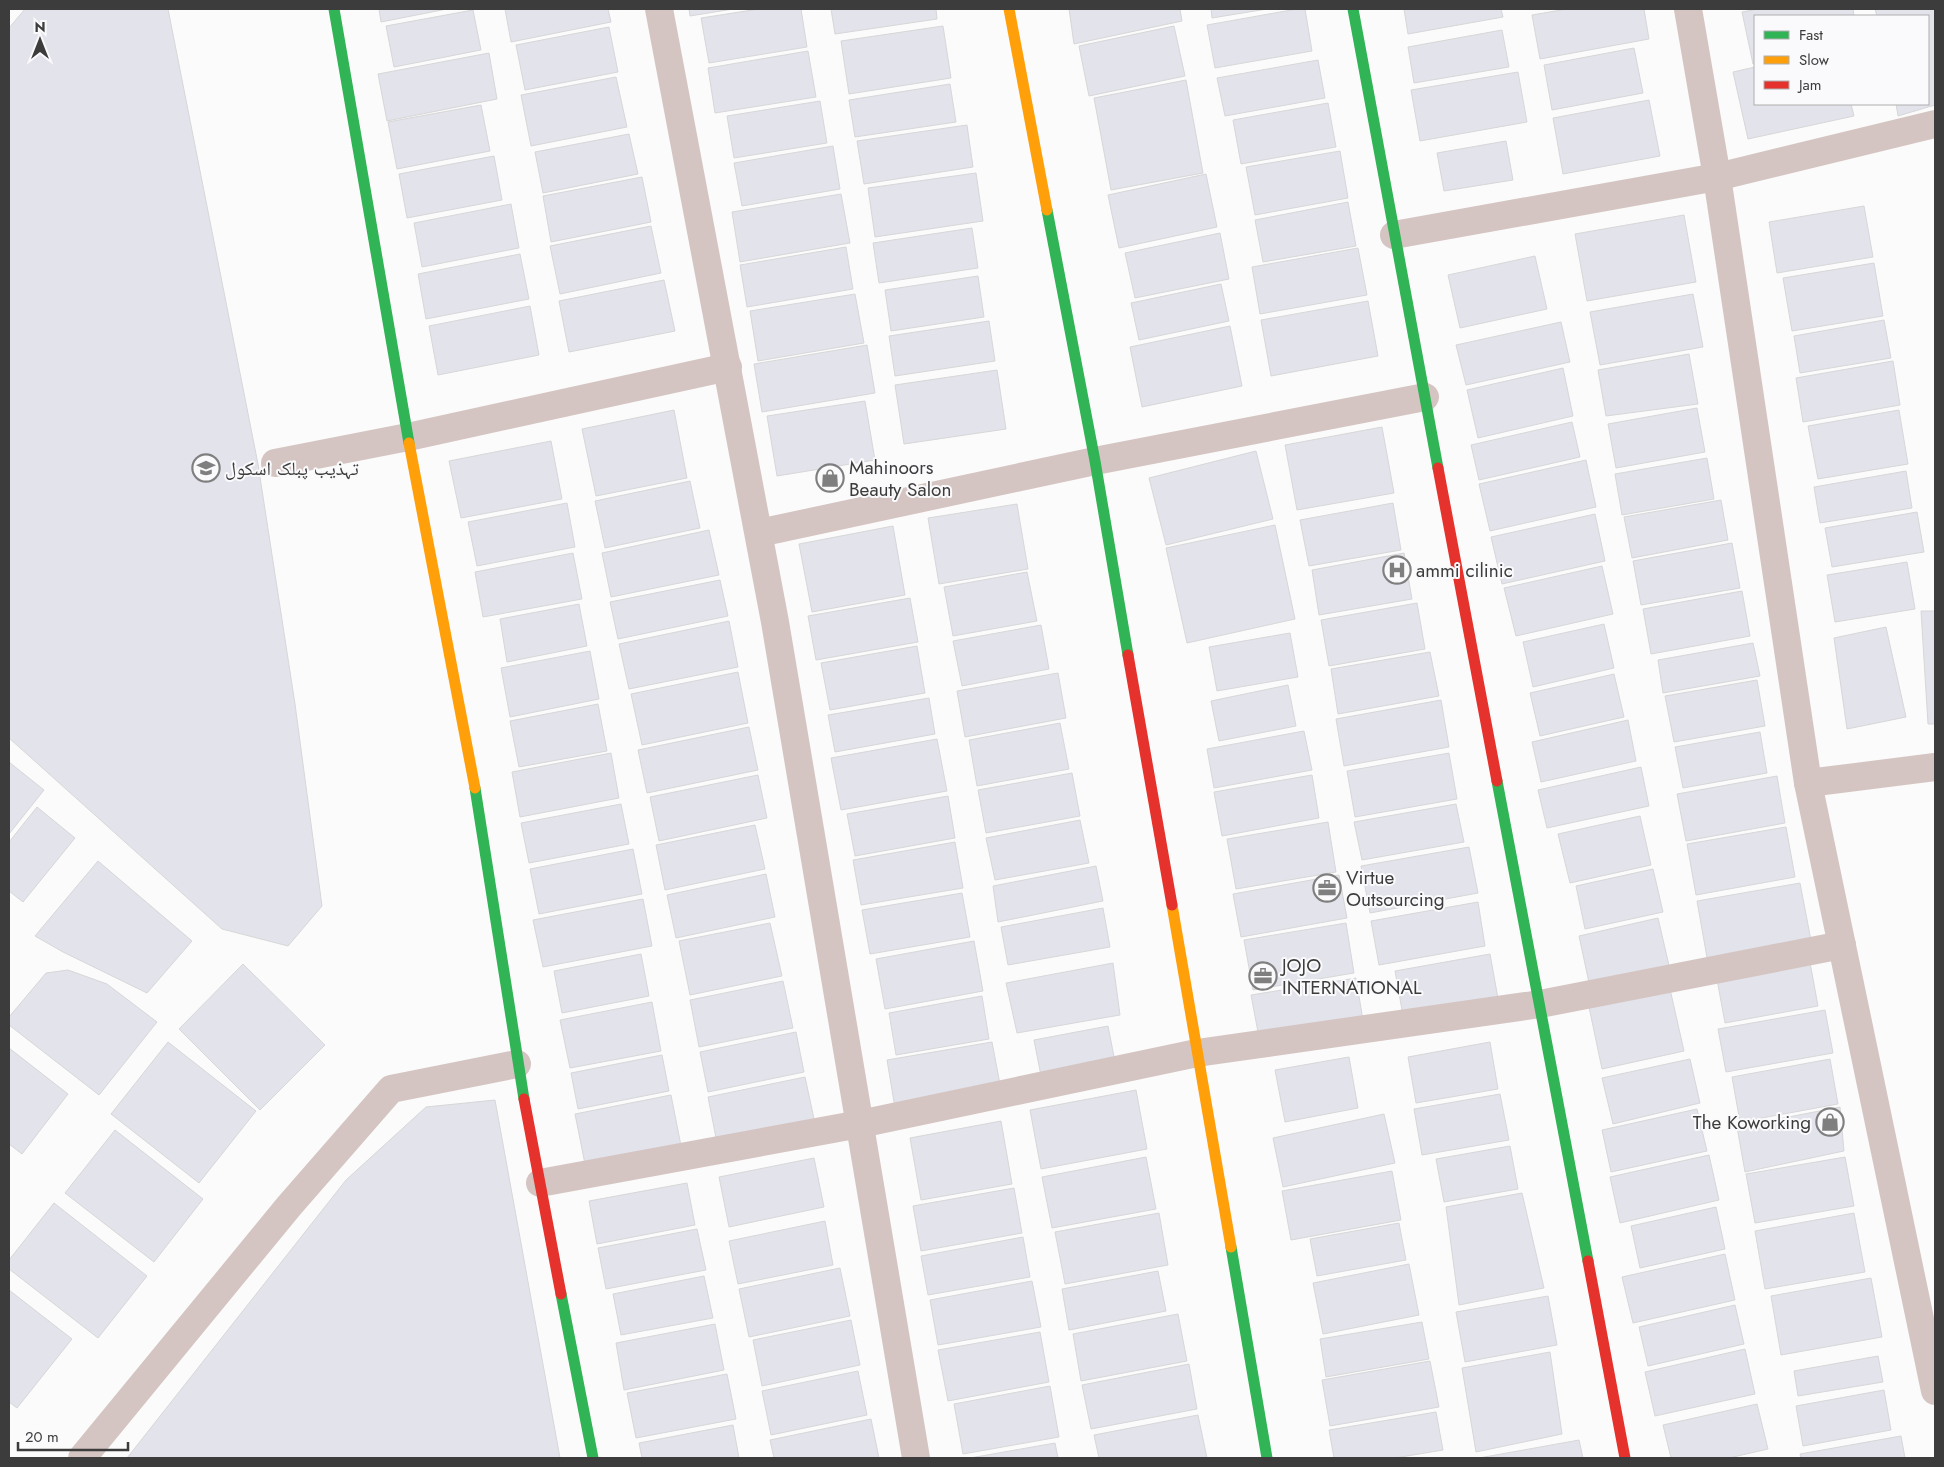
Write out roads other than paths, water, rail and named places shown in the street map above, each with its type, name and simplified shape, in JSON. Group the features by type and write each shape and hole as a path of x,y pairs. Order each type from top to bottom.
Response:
{"street":[{"path":"334,9 408,437 479,808 517,1064 593,1458"},
{"path":"659,9 776,622 916,1458"},
{"path":"1009,9 1095,461 1267,1458"},
{"path":"1353,9 1394,236 1625,1458"},
{"path":"1688,9 1717,177 1808,782 1935,1391"},
{"path":"1394,236 1717,177 1935,124"},
{"path":"275,463 408,437 728,368"},
{"path":"759,533 1095,461 1425,398"},
{"path":"1808,782 1935,767"},
{"path":"540,1183 860,1124 1197,1053 1540,1004 1842,945"},
{"path":"82,1458 289,1206 391,1089 517,1064"}],"place":[{"name":"تہذیب پبلک اسکول","path":"206,468"},
{"name":"Mahinoors Beauty Salon","path":"830,478"},
{"name":"ammi cilinic","path":"1397,570"},
{"name":"Virtue Outsourcing","path":"1327,888"},
{"name":"JOJO INTERNATIONAL","path":"1263,976"},
{"name":"The Koworking","path":"1830,1122"}]}
